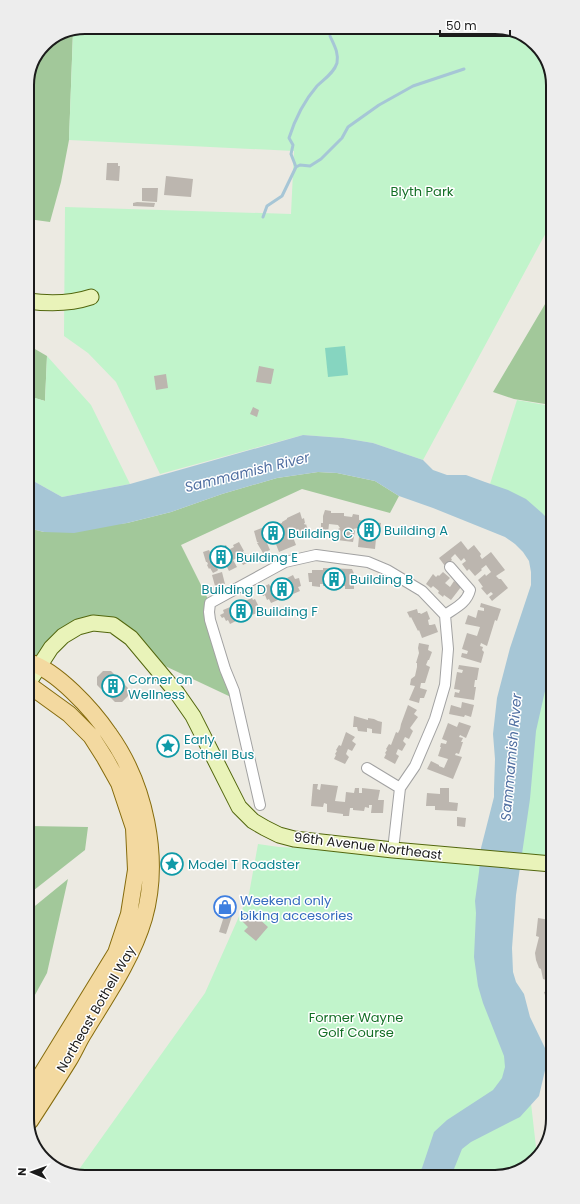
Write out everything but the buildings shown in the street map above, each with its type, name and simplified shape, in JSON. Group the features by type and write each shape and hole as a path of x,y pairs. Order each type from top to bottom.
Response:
{"main road":[{"path":"34,302 52,304 78,301 91,297"},
{"name":"96th Avenue Northeast","path":"34,664 63,636 78,627 93,623 112,625 131,638 172,686 193,716 239,807 253,821 278,835 294,839 393,850 469,858 546,864"},
{"name":"Northeast Bothell Way","path":"34,664 62,683 82,701 102,724 117,745 129,768 142,806 148,836 150,859 146,908 141,926 126,962 69,1060 34,1115"},
{"name":"Northeast Bothell Way","path":"34,687 69,714 91,736 119,783 134,828 136,870 129,914 116,953 34,1086"},
{"path":"34,1105 53,1073 52,1070 46,1066"}],"street":[{"path":"260,805 234,691 225,669 210,620 210,603 285,562 316,555 368,562 387,570 422,591 445,615 448,649 445,685 435,718 415,766 400,788 393,850"},
{"path":"445,615 468,597 470,590 450,567"},
{"path":"367,768 400,788"}],"green space":[{"name":"Blyth Park","path":"75,35 505,35 517,39 531,49 539,60 545,75 546,233 423,460 373,443 343,438 303,435 160,474 116,382 88,353 64,336 65,207 291,214 294,151 69,140 73,36"},
{"path":"73,36 69,140 61,182 50,222 34,220 34,82 38,66 49,49 57,43"},
{"path":"546,302 546,404 514,399 493,392"},
{"path":"345,346 348,375 328,377 325,348"},
{"path":"34,348 47,356 45,401 34,398"},
{"path":"47,356 91,405 130,484 62,497 34,481 34,398 45,401"},
{"path":"517,400 546,405 546,862 502,857 539,602 536,537 490,484"},
{"path":"318,472 337,473 375,481 399,496 390,513 302,489 181,545 210,603 233,698 148,658 131,638 93,623 34,659 34,530 44,532 127,523 171,512 222,494 277,478"},
{"path":"34,826 88,827 85,850 34,890"},
{"name":"Former Wayne Golf Course","path":"258,844 279,847 500,857 499,911 527,1068 536,1148 531,1155 514,1166 495,1170 79,1170 205,993 249,894"},
{"path":"68,879 47,973 34,997 34,907"}],"water":[{"name":"Sammamish River","path":"303,435 343,438 373,443 423,460 433,470 447,475 466,475 508,490 526,499 546,517 546,687 536,731 530,799 516,895 512,948 513,972 516,982 524,994 530,1017 545,1048 546,1066 539,1096 520,1117 471,1142 462,1149 454,1170 421,1170 434,1132 447,1120 493,1090 502,1078 505,1067 504,1056 483,1003 478,986 474,957 476,913 475,901 481,848 494,797 495,759 493,734 497,698 510,648 531,585 529,561 515,544 505,537 399,496 375,481 337,473 318,472 277,478 222,494 171,512 127,523 74,533 44,532 34,530 34,481 62,497 130,484"}],"waterway":[{"path":"296,167 291,154 293,145 289,138 304,104 317,86 336,67 337,52 330,36"},
{"path":"263,217 267,206 282,196 296,167 300,165 310,166 321,159 342,138 348,127 379,105 413,86 464,69"}],"place":[{"name":"Building A","path":"369,530"},
{"name":"Building C","path":"273,533"},
{"name":"Building E","path":"221,557"},
{"name":"Building B","path":"334,579"},
{"name":"Building D","path":"282,589"},
{"name":"Building F","path":"241,611"},
{"name":"Corner on Wellness","path":"113,686"},
{"name":"Early Bothell Bus","path":"168,746"},
{"name":"Model T Roadster","path":"172,864"},
{"name":"Weekend only biking accesories","path":"225,907"}]}
